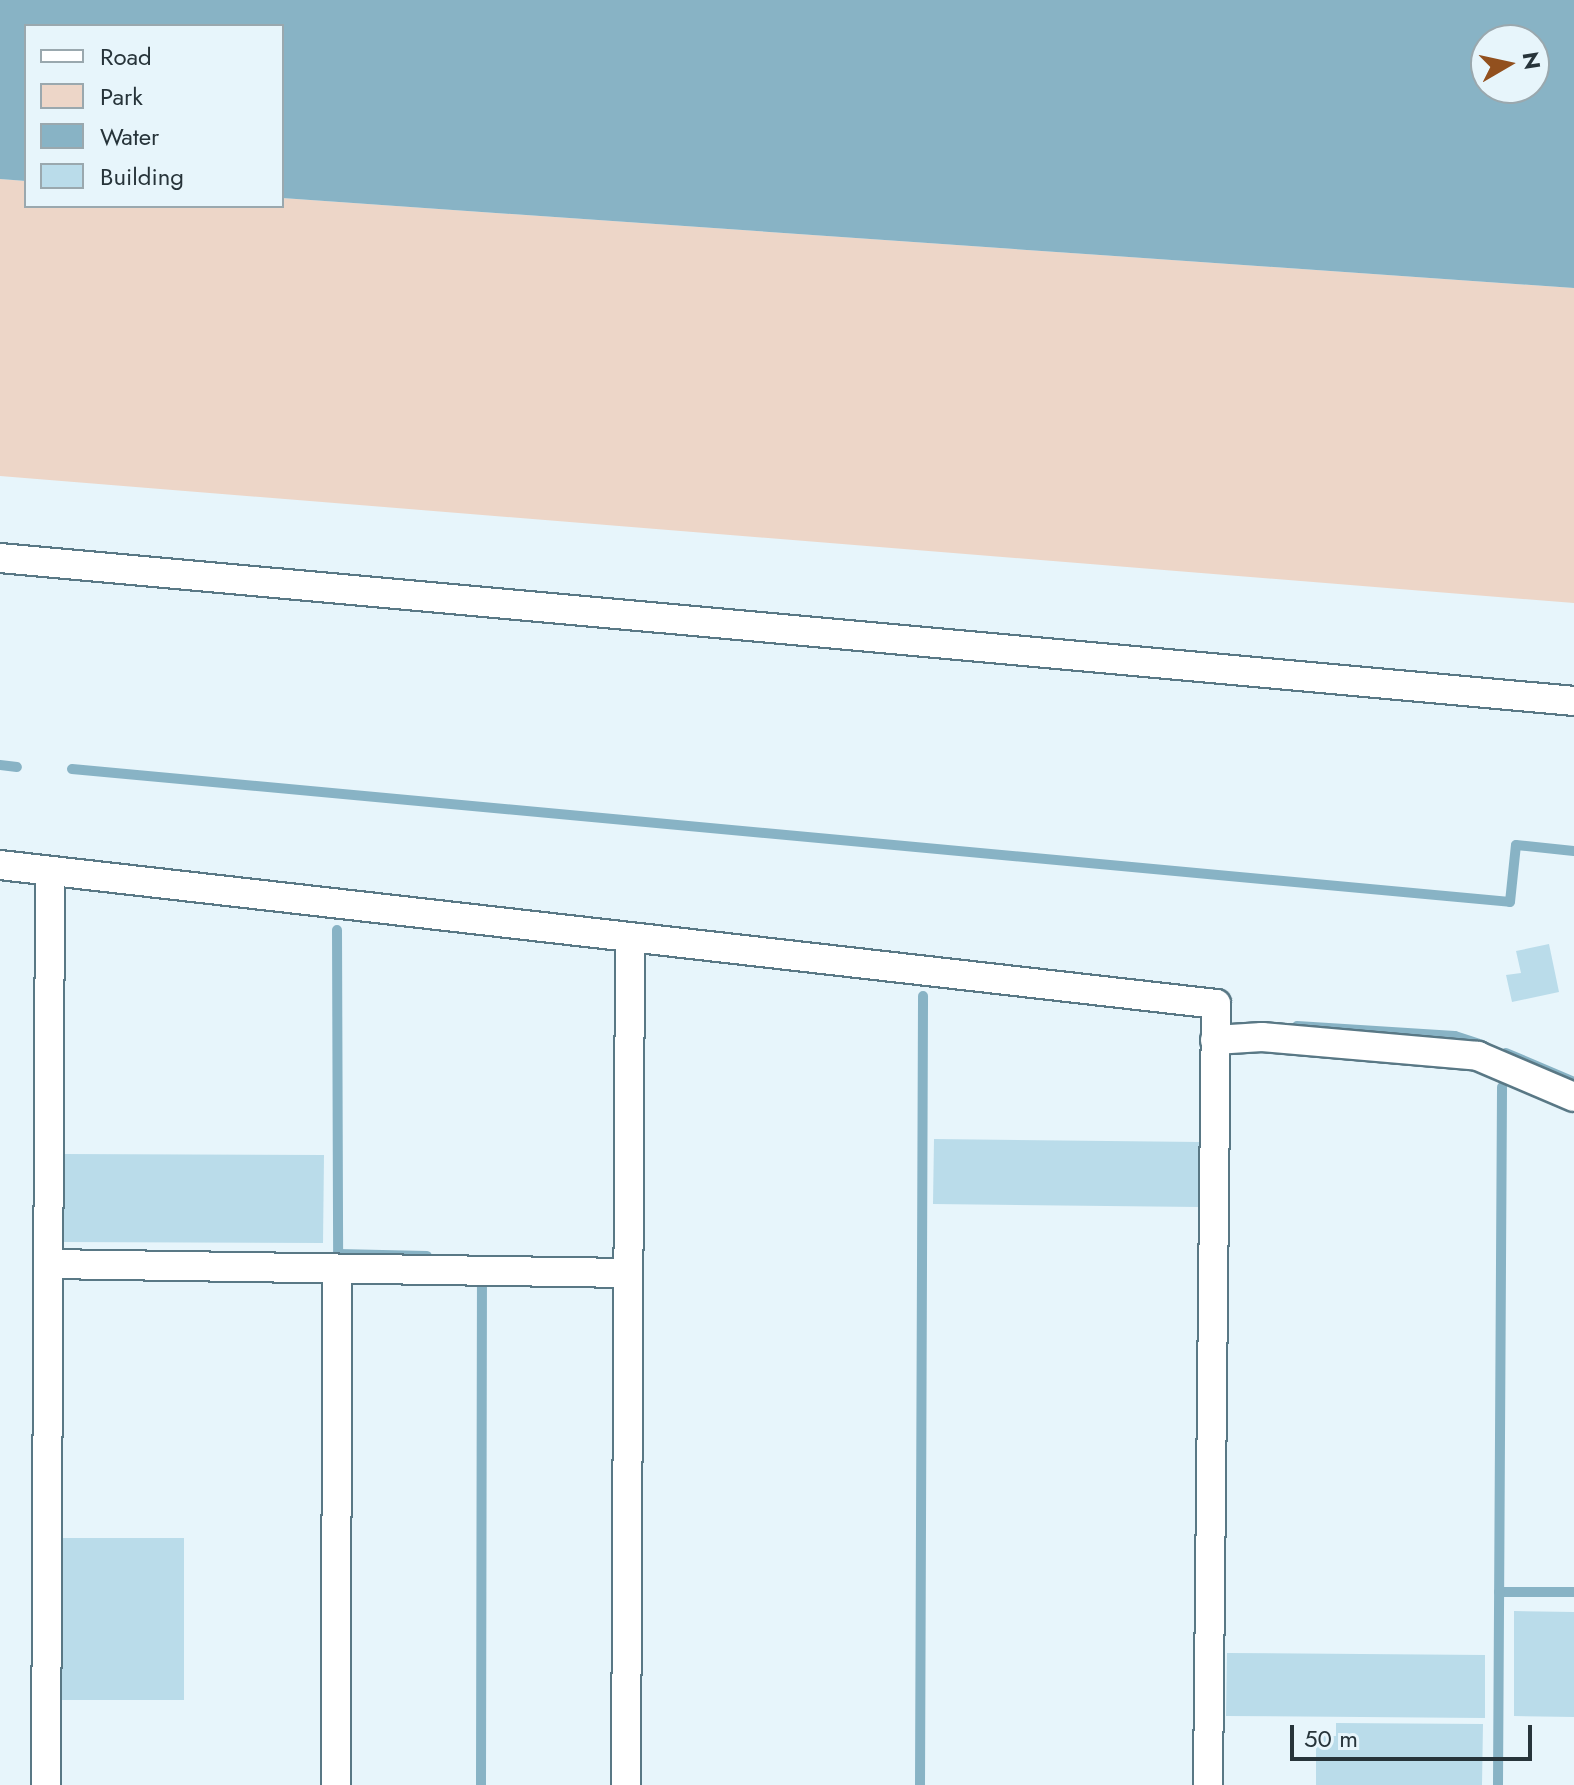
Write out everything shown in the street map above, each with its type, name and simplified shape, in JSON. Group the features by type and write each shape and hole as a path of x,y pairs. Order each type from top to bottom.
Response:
{"street":[{"path":"0,558 1574,701"},
{"path":"0,865 1216,1004 1208,1785"},
{"path":"46,1785 50,871"},
{"path":"626,1785 630,938"},
{"path":"1215,1040 1262,1037 1478,1056 1574,1097"},
{"path":"48,1264 628,1273"},
{"path":"336,1785 337,1269"}],"green space":[{"path":"0,179 24,181 24,208 284,208 284,198 1574,288 1574,603 0,476"}],"water":[{"path":"0,0 1574,0 1574,288 284,198 284,24 24,24 24,181 0,179"}],"building":[{"path":"1549,944 1559,992 1512,1002 1506,975 1521,973 1516,951"},
{"path":"934,1139 1199,1142 1198,1207 933,1204"},
{"path":"63,1154 324,1155 323,1243 62,1242"},
{"path":"59,1538 184,1538 184,1700 59,1700"},
{"path":"1514,1611 1574,1612 1574,1717 1514,1716"},
{"path":"1227,1653 1485,1655 1485,1718 1226,1716"},
{"path":"1336,1723 1483,1724 1482,1785 1316,1785 1316,1736 1336,1736"}],"waterway":[{"path":"0,765 17,767"},
{"path":"72,769 1510,902 1516,845 1574,851"},
{"path":"337,930 338,1254 427,1256"},
{"path":"920,1785 923,996"},
{"path":"1297,1026 1455,1036 1483,1045"},
{"path":"1506,1053 1574,1082"},
{"path":"1498,1785 1502,1087"},
{"path":"481,1785 482,1282"},
{"path":"1499,1592 1574,1592"}]}
